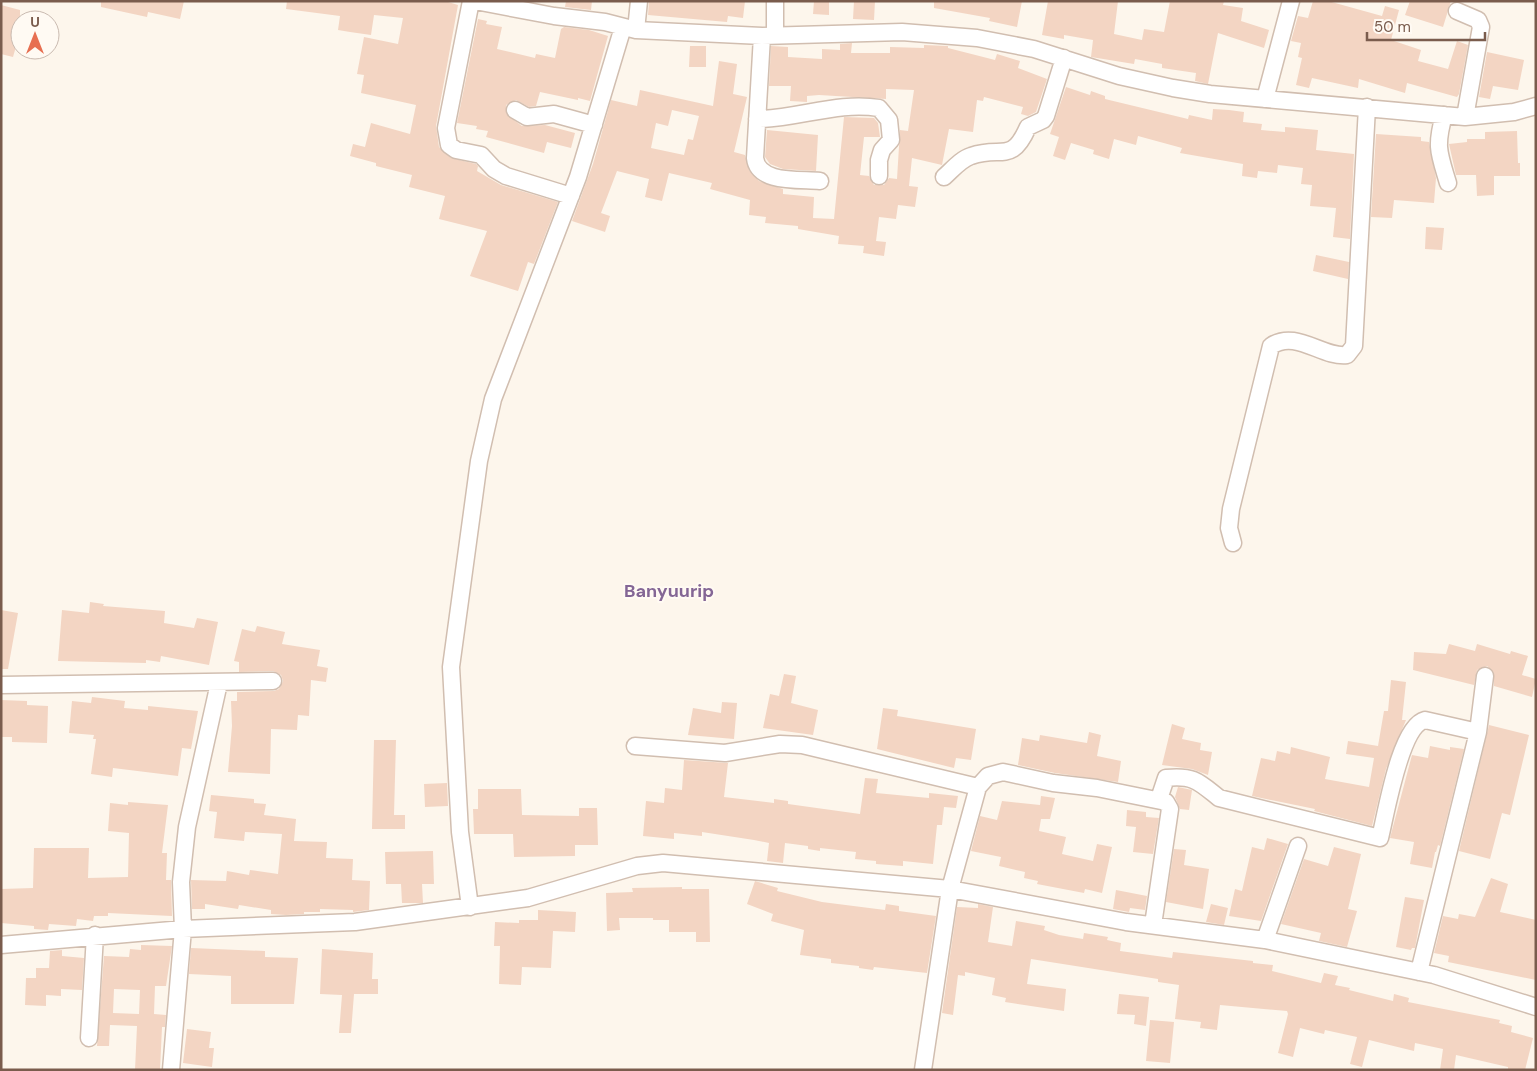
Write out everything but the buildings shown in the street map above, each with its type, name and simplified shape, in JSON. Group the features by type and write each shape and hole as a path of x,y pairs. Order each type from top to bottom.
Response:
{"street":[{"path":"471,1 446,128 449,145 456,150 481,155 494,169 506,176 571,196"},
{"path":"475,1 510,10 605,22 629,29 768,36 902,32 941,34 1034,49 1119,76 1173,88 1265,99 1465,117 1514,112 1536,106"},
{"path":"470,907 460,832 451,666 479,461 493,399 571,196 594,125 639,1"},
{"path":"775,1 768,36 757,119 755,158 760,170 773,177 820,180"},
{"path":"1265,99 1292,1"},
{"path":"1457,11 1478,20 1481,28 1465,117"},
{"path":"944,177 966,158 982,153 1010,151 1020,143 1028,126 1042,121 1046,116 1064,58"},
{"path":"757,119 790,117 842,107 879,108 889,120 891,140 882,150 879,160 879,176"},
{"path":"1232,543 1229,528 1232,509 1268,351 1271,346 1282,341 1288,341 1314,345 1340,356 1347,355 1354,346 1366,107"},
{"path":"515,110 527,117 558,114 594,125"},
{"path":"1444,115 1438,137 1438,149 1448,183"},
{"path":"1419,972 1478,732 1484,676"},
{"path":"1,685 273,681"},
{"path":"171,1070 183,929 181,882 187,827 219,683"},
{"path":"1159,799 1166,778 1192,779 1201,782 1219,798 1380,838 1396,771 1408,736 1417,723 1425,720 1478,732"},
{"path":"634,746 725,753 780,744 802,745 978,787"},
{"path":"923,1070 950,889 978,787 991,774 1003,772 1052,783 1159,799 1166,802 1170,809 1153,925"},
{"path":"1265,940 1298,846"},
{"path":"1,945 183,929 355,922 528,898 637,866 664,863 950,889 1126,922 1265,940 1419,972 1536,1007"},
{"path":"89,1038 95,936"}],"district":[{"name":"Banyuurip","path":"669,591"}]}
